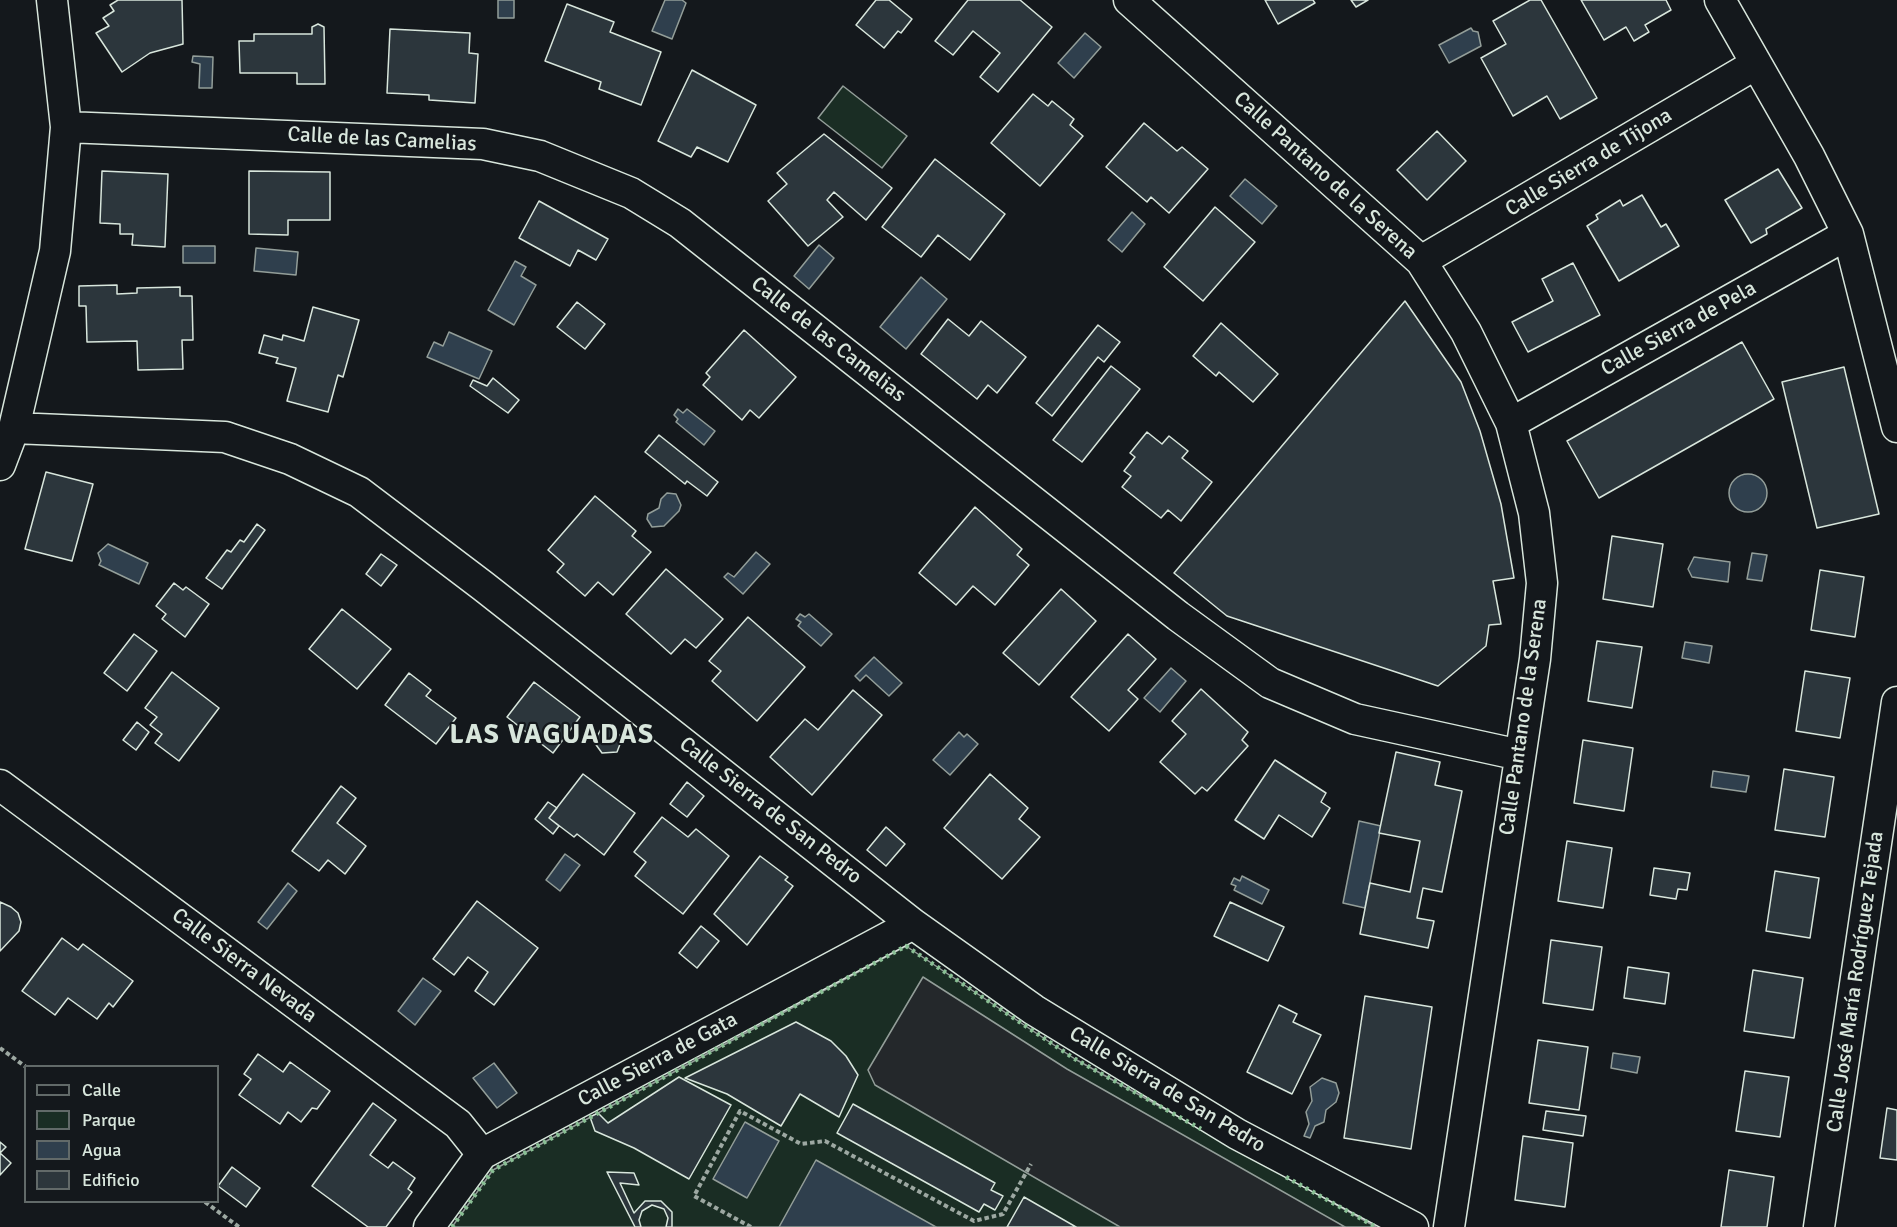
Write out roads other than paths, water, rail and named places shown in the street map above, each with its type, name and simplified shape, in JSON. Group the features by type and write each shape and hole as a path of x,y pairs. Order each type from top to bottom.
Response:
{"street":[{"path":"0,465 14,428 55,251 66,127 52,0"},
{"path":"1720,0 1809,156 1848,234 1897,427"},
{"name":"Calle Pantano de la Serena","path":"1135,2 1421,261 1466,332 1510,423 1534,513 1542,583 1535,659 1449,1227"},
{"name":"Calle Sierra de Tijona","path":"1421,261 1756,64"},
{"name":"Calle de las Camelias","path":"66,127 483,144 540,156 631,193 680,223 1178,616 1270,683 1355,719 1520,755"},
{"name":"Calle Sierra de Pela","path":"1510,423 1848,234"},
{"name":"Calle Sierra de San Pedro","path":"14,428 225,438 290,459 359,492 492,593 913,924 1034,1010 1227,1128 1413,1227"},
{"name":"Calle José María Rodríguez Tejada","path":"1819,1227 1897,702"},
{"name":"Calle Sierra Nevada","path":"0,785 458,1124 482,1154"},
{"name":"Calle Sierra de Gata","path":"429,1227 482,1154 913,924"}],"water":[{"path":"498,0 514,0 514,18 498,18"},
{"path":"665,0 682,0 686,3 672,39 652,31"},
{"path":"1471,28 1478,32 1481,46 1449,63 1439,45"},
{"path":"1085,33 1101,47 1074,78 1058,63"},
{"path":"193,56 213,57 212,88 199,88 200,64 192,62"},
{"path":"1245,179 1277,206 1262,224 1230,196"},
{"path":"1132,212 1145,224 1122,252 1108,240"},
{"path":"819,245 834,258 809,289 794,276"},
{"path":"183,246 215,246 215,263 183,263"},
{"path":"256,248 298,252 296,275 254,271"},
{"path":"515,261 526,267 521,276 536,285 514,325 488,310"},
{"path":"921,277 947,299 906,349 880,327"},
{"path":"449,332 492,351 479,379 427,357 434,342 443,346"},
{"path":"678,409 683,413 687,409 715,431 704,445 676,422 678,419 674,415"},
{"path":"1748,474 1761,480 1767,493 1761,506 1748,512 1735,506 1729,493 1735,480"},
{"path":"667,493 676,494 681,505 679,511 664,526 652,527 647,519 648,514 659,508 661,499"},
{"path":"108,544 148,563 139,584 99,565 101,561 98,553"},
{"path":"756,552 770,564 743,594 724,577 728,573 734,577"},
{"path":"1752,553 1767,555 1762,581 1747,579"},
{"path":"1694,557 1730,562 1728,582 1692,577 1688,569"},
{"path":"800,614 805,617 809,614 832,634 821,646 798,626 801,622 796,619"},
{"path":"1685,642 1712,646 1709,663 1682,658"},
{"path":"874,657 902,683 889,696 866,675 860,681 855,676"},
{"path":"1171,668 1186,681 1160,712 1144,698"},
{"path":"959,732 964,737 967,734 978,744 950,775 933,760"},
{"path":"1713,771 1749,776 1746,792 1711,787"},
{"path":"1359,821 1381,826 1365,908 1343,903"},
{"path":"565,854 580,865 560,891 546,880"},
{"path":"1242,876 1269,890 1262,904 1234,890 1236,886 1231,884 1234,878 1240,881"},
{"path":"288,883 297,891 267,929 258,922"},
{"path":"423,978 441,991 415,1025 398,1011"},
{"path":"1613,1053 1640,1057 1637,1073 1611,1068"},
{"path":"494,1063 517,1093 497,1108 473,1078"},
{"path":"1322,1078 1336,1083 1339,1093 1336,1102 1326,1110 1324,1122 1315,1126 1310,1138 1304,1136 1309,1124 1306,1112 1312,1101 1310,1087"},
{"path":"745,1122 779,1141 747,1198 713,1179"},
{"path":"816,1160 936,1227 779,1227"}],"district":[{"name":"LAS VAGUADAS","path":"552,736"}]}
